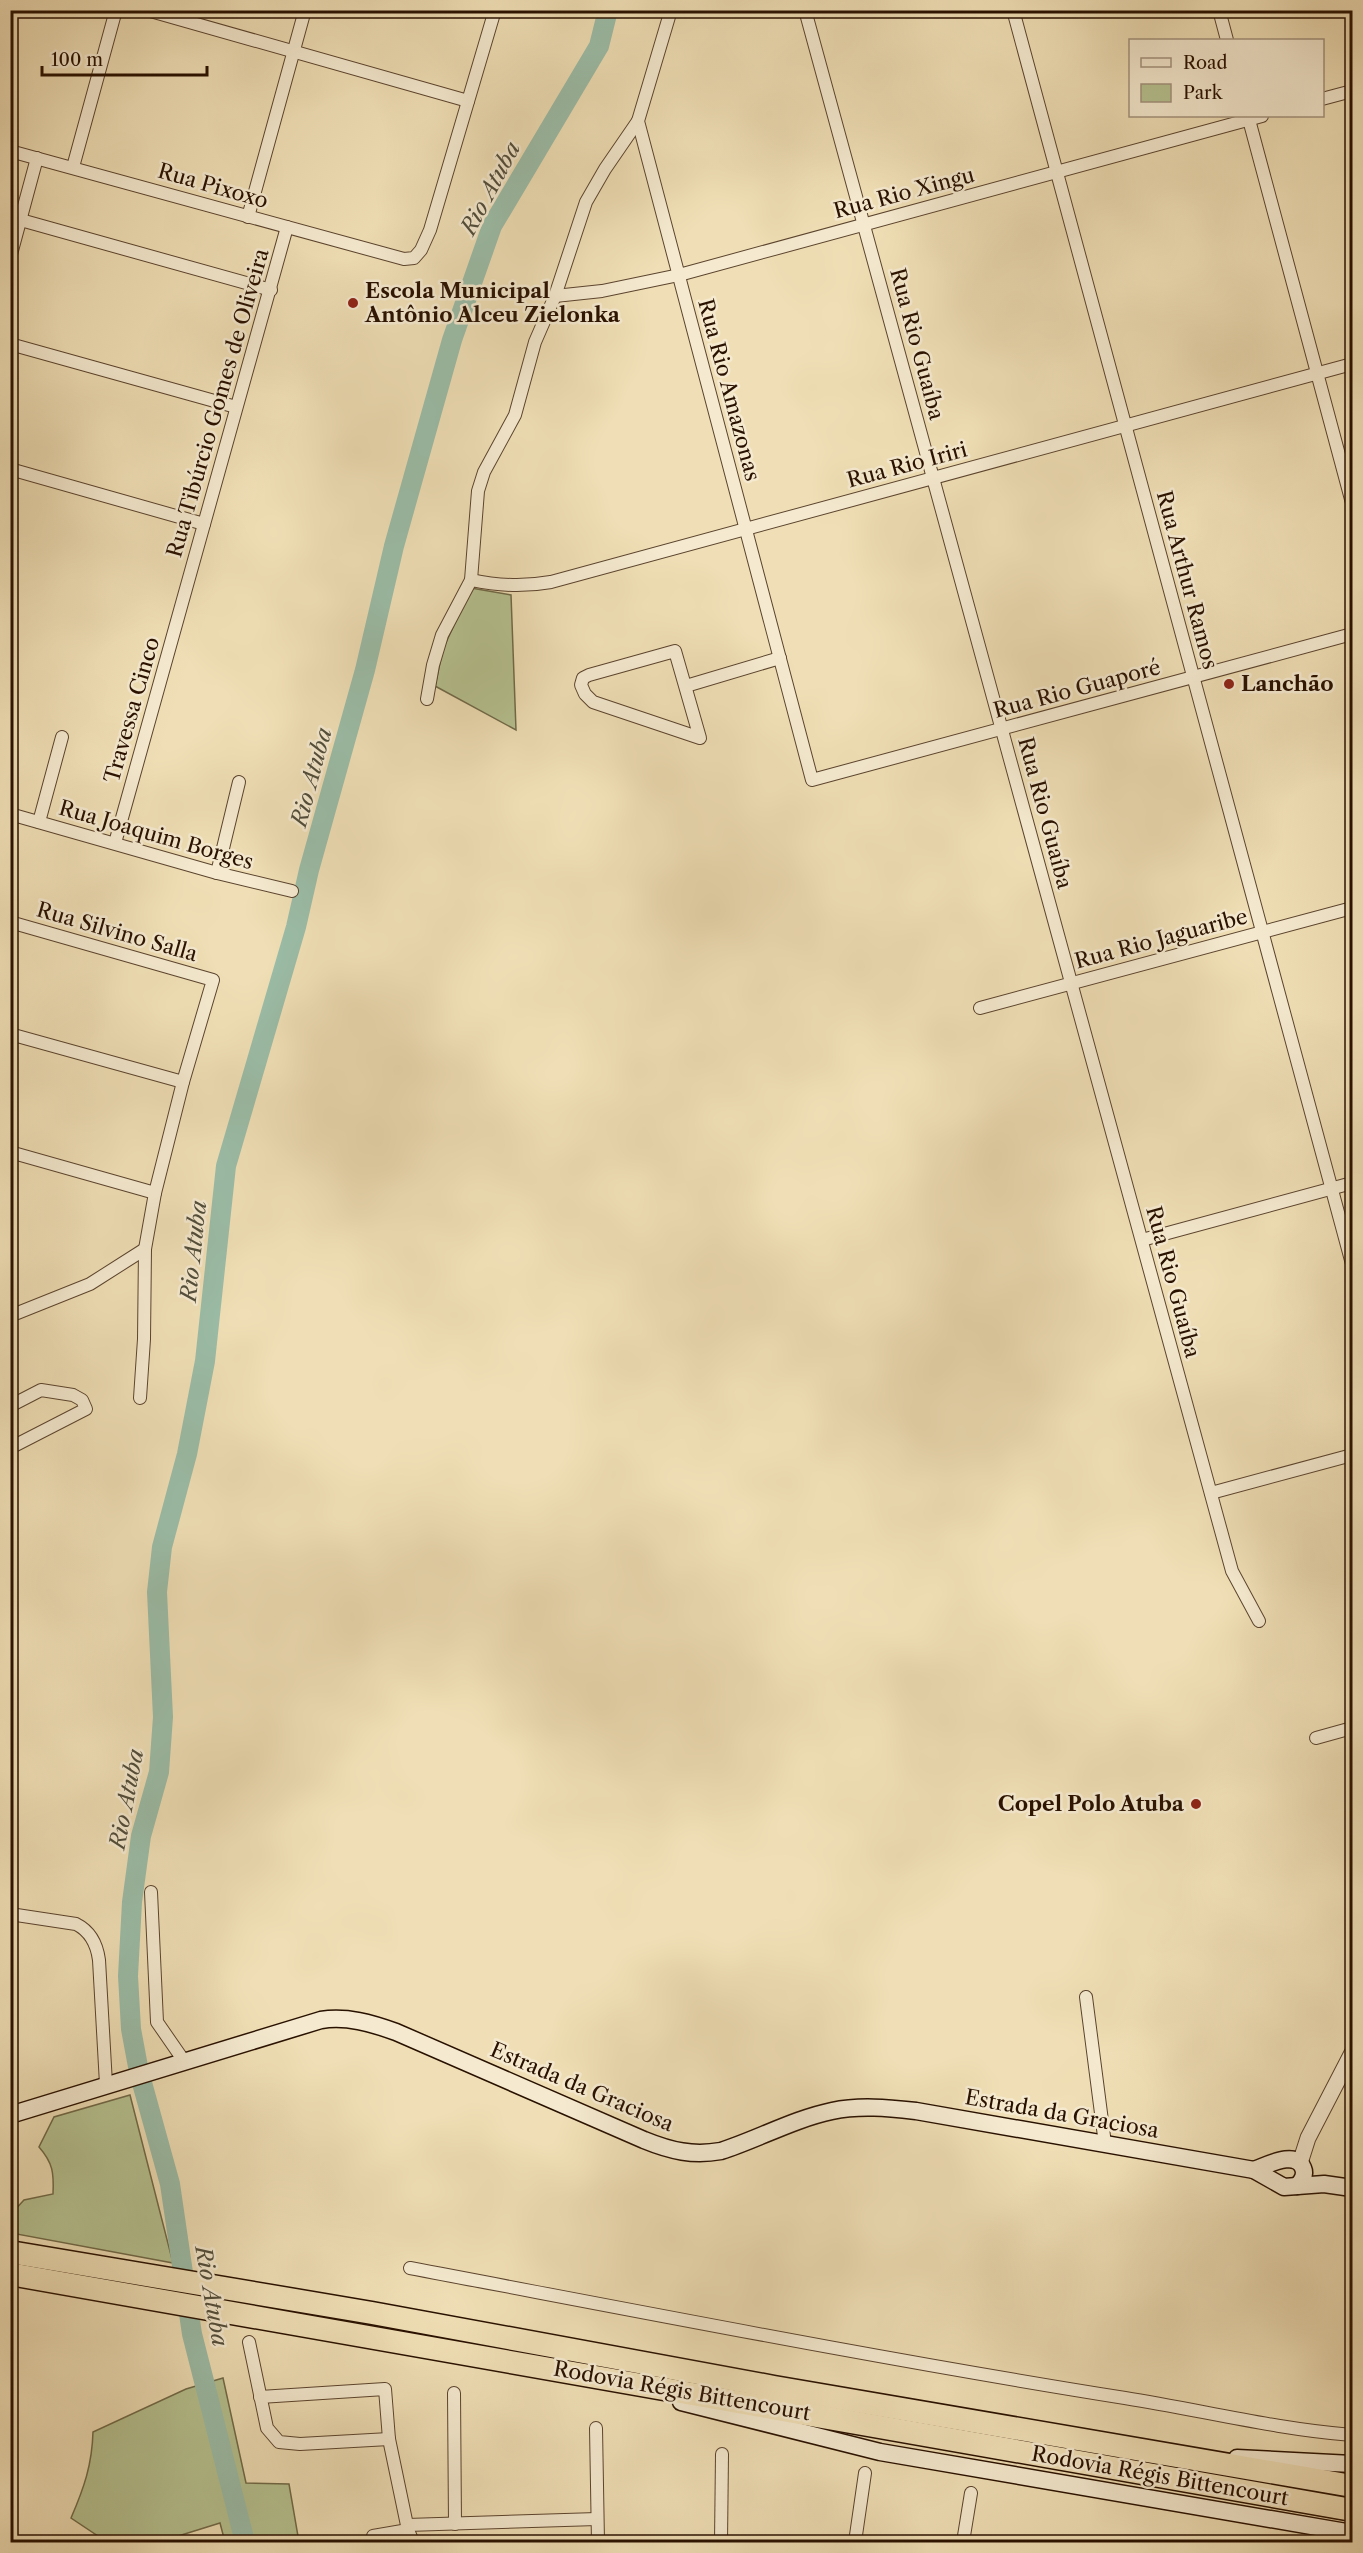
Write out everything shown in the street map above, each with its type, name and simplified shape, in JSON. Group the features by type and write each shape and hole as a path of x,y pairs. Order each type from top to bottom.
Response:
{"highway":[{"path":"10,2245 68,2273"},
{"name":"Rodovia Régis Bittencourt","path":"10,2252 68,2273 217,2299 570,2372 1353,2510"},
{"path":"10,2280 68,2273"},
{"name":"Rodovia Régis Bittencourt","path":"10,2274 68,2273"},
{"name":"Rodovia Régis Bittencourt","path":"217,2299 372,2313 1174,2458 1353,2486"}],"main road":[{"name":"Estrada da Graciosa","path":"10,2115 321,2020 342,2018 396,2032 644,2140 678,2152 721,2151 818,2115 853,2108 874,2107 916,2112 1254,2170 1291,2188 1297,2186"},
{"name":"Estrada da Graciosa","path":"1254,2170 1293,2163"},
{"path":"1279,2183 1275,2171 1293,2163"},
{"path":"1293,2163 1324,2184"},
{"path":"1293,2163 1302,2181 1297,2186"},
{"path":"1297,2186 1324,2184 1353,2188"},
{"path":"570,2372 880,2452 1353,2533"},
{"path":"1174,2458 1226,2457 1353,2464"}],"street":[{"path":"74,167 116,10"},
{"path":"147,10 468,101 495,10"},
{"path":"248,217 305,10"},
{"path":"428,699 433,665 442,635 471,580 480,482 515,415 535,342 555,296 586,202 605,169 638,121 671,10"},
{"name":"Rua Rio Guaíba","path":"805,10 1232,1571 1258,1621"},
{"name":"Rua Arthur Ramos","path":"1013,10 1353,1264"},
{"path":"1219,10 1227,39"},
{"path":"1324,99 1353,91"},
{"name":"Rua Pixoxo","path":"10,151 404,259 414,258 421,250 430,230 468,101"},
{"path":"1248,117 1353,503"},
{"name":"Rua Rio Xingu","path":"555,296 602,291 679,275 1248,117"},
{"name":"Rua Rio Amazonas","path":"638,121 812,780"},
{"path":"10,258 16,219 37,158"},
{"path":"16,219 271,290"},
{"name":"Rua Tibúrcio Gomes de Oliveira","path":"187,589 287,227"},
{"path":"10,344 236,407"},
{"name":"Rua Rio Iriri","path":"471,580 509,586 543,583 1353,364"},
{"path":"10,469 204,524"},
{"name":"Travessa Cinco","path":"115,843 187,589"},
{"name":"Rua Rio Guaporé","path":"812,780 1353,634"},
{"path":"675,651 686,686 700,738 643,717 602,707 585,694 581,685 583,678 589,675 675,651"},
{"path":"686,686 780,658"},
{"path":"39,822 62,737"},
{"path":"217,873 239,782"},
{"name":"Rua Joaquim Borges","path":"10,814 217,873 292,891"},
{"name":"Rua Rio Jaguaribe","path":"980,1008 1353,908"},
{"name":"Rua Silvino Salla","path":"10,922 213,980 183,1082"},
{"path":"10,1034 183,1082 155,1192 145,1249 141,1398"},
{"path":"10,1152 155,1192"},
{"path":"1142,1240 1353,1183"},
{"path":"10,1316 90,1284 145,1249"},
{"path":"10,1406 41,1390 73,1395 82,1401 86,1409 10,1448"},
{"path":"1211,1493 1353,1455"},
{"path":"1316,1738 1353,1728"},
{"path":"151,1893 157,2022 184,2061"},
{"path":"10,1914 76,1924 84,1929 94,1944 99,1960 113,2082"},
{"path":"1086,1997 1105,2144"},
{"path":"1293,2163 1353,2053"},
{"path":"410,2268 1004,2379 1150,2402 1246,2421 1353,2435"},
{"path":"249,2342 267,2428 279,2442 300,2444 389,2439"},
{"path":"260,2397 385,2389 389,2439 407,2528 412,2542"},
{"path":"454,2392 455,2524"},
{"path":"596,2428 598,2542"},
{"path":"721,2542 722,2454"},
{"path":"855,2542 866,2473"},
{"path":"963,2542 971,2493"},
{"path":"373,2536 407,2528 455,2524 597,2519"}],"green space":[{"path":"471,588 511,595 516,730 435,686 443,649"},
{"path":"130,2095 173,2263 11,2233 11,2214 24,2200 53,2194 52,2169 39,2147 54,2117"},
{"path":"223,2378 246,2483 289,2484 299,2542 225,2542 220,2523 159,2542 107,2542 71,2518 86,2476 93,2432 186,2389"}],"waterway":[{"name":"Rio Atuba","path":"245,2542 192,2334 170,2184 139,2072 131,2029 128,1976 132,1902 141,1836 159,1772 163,1717 157,1592 162,1547 187,1454 205,1361 226,1166 296,927 309,870 365,670 394,546 452,340 492,226 599,46 608,10"}],"place":[{"name":"Escola Municipal Antônio Alceu Zielonka","path":"353,303"},
{"name":"Lanchão","path":"1229,684"},
{"name":"Copel Polo Atuba","path":"1196,1804"}]}
